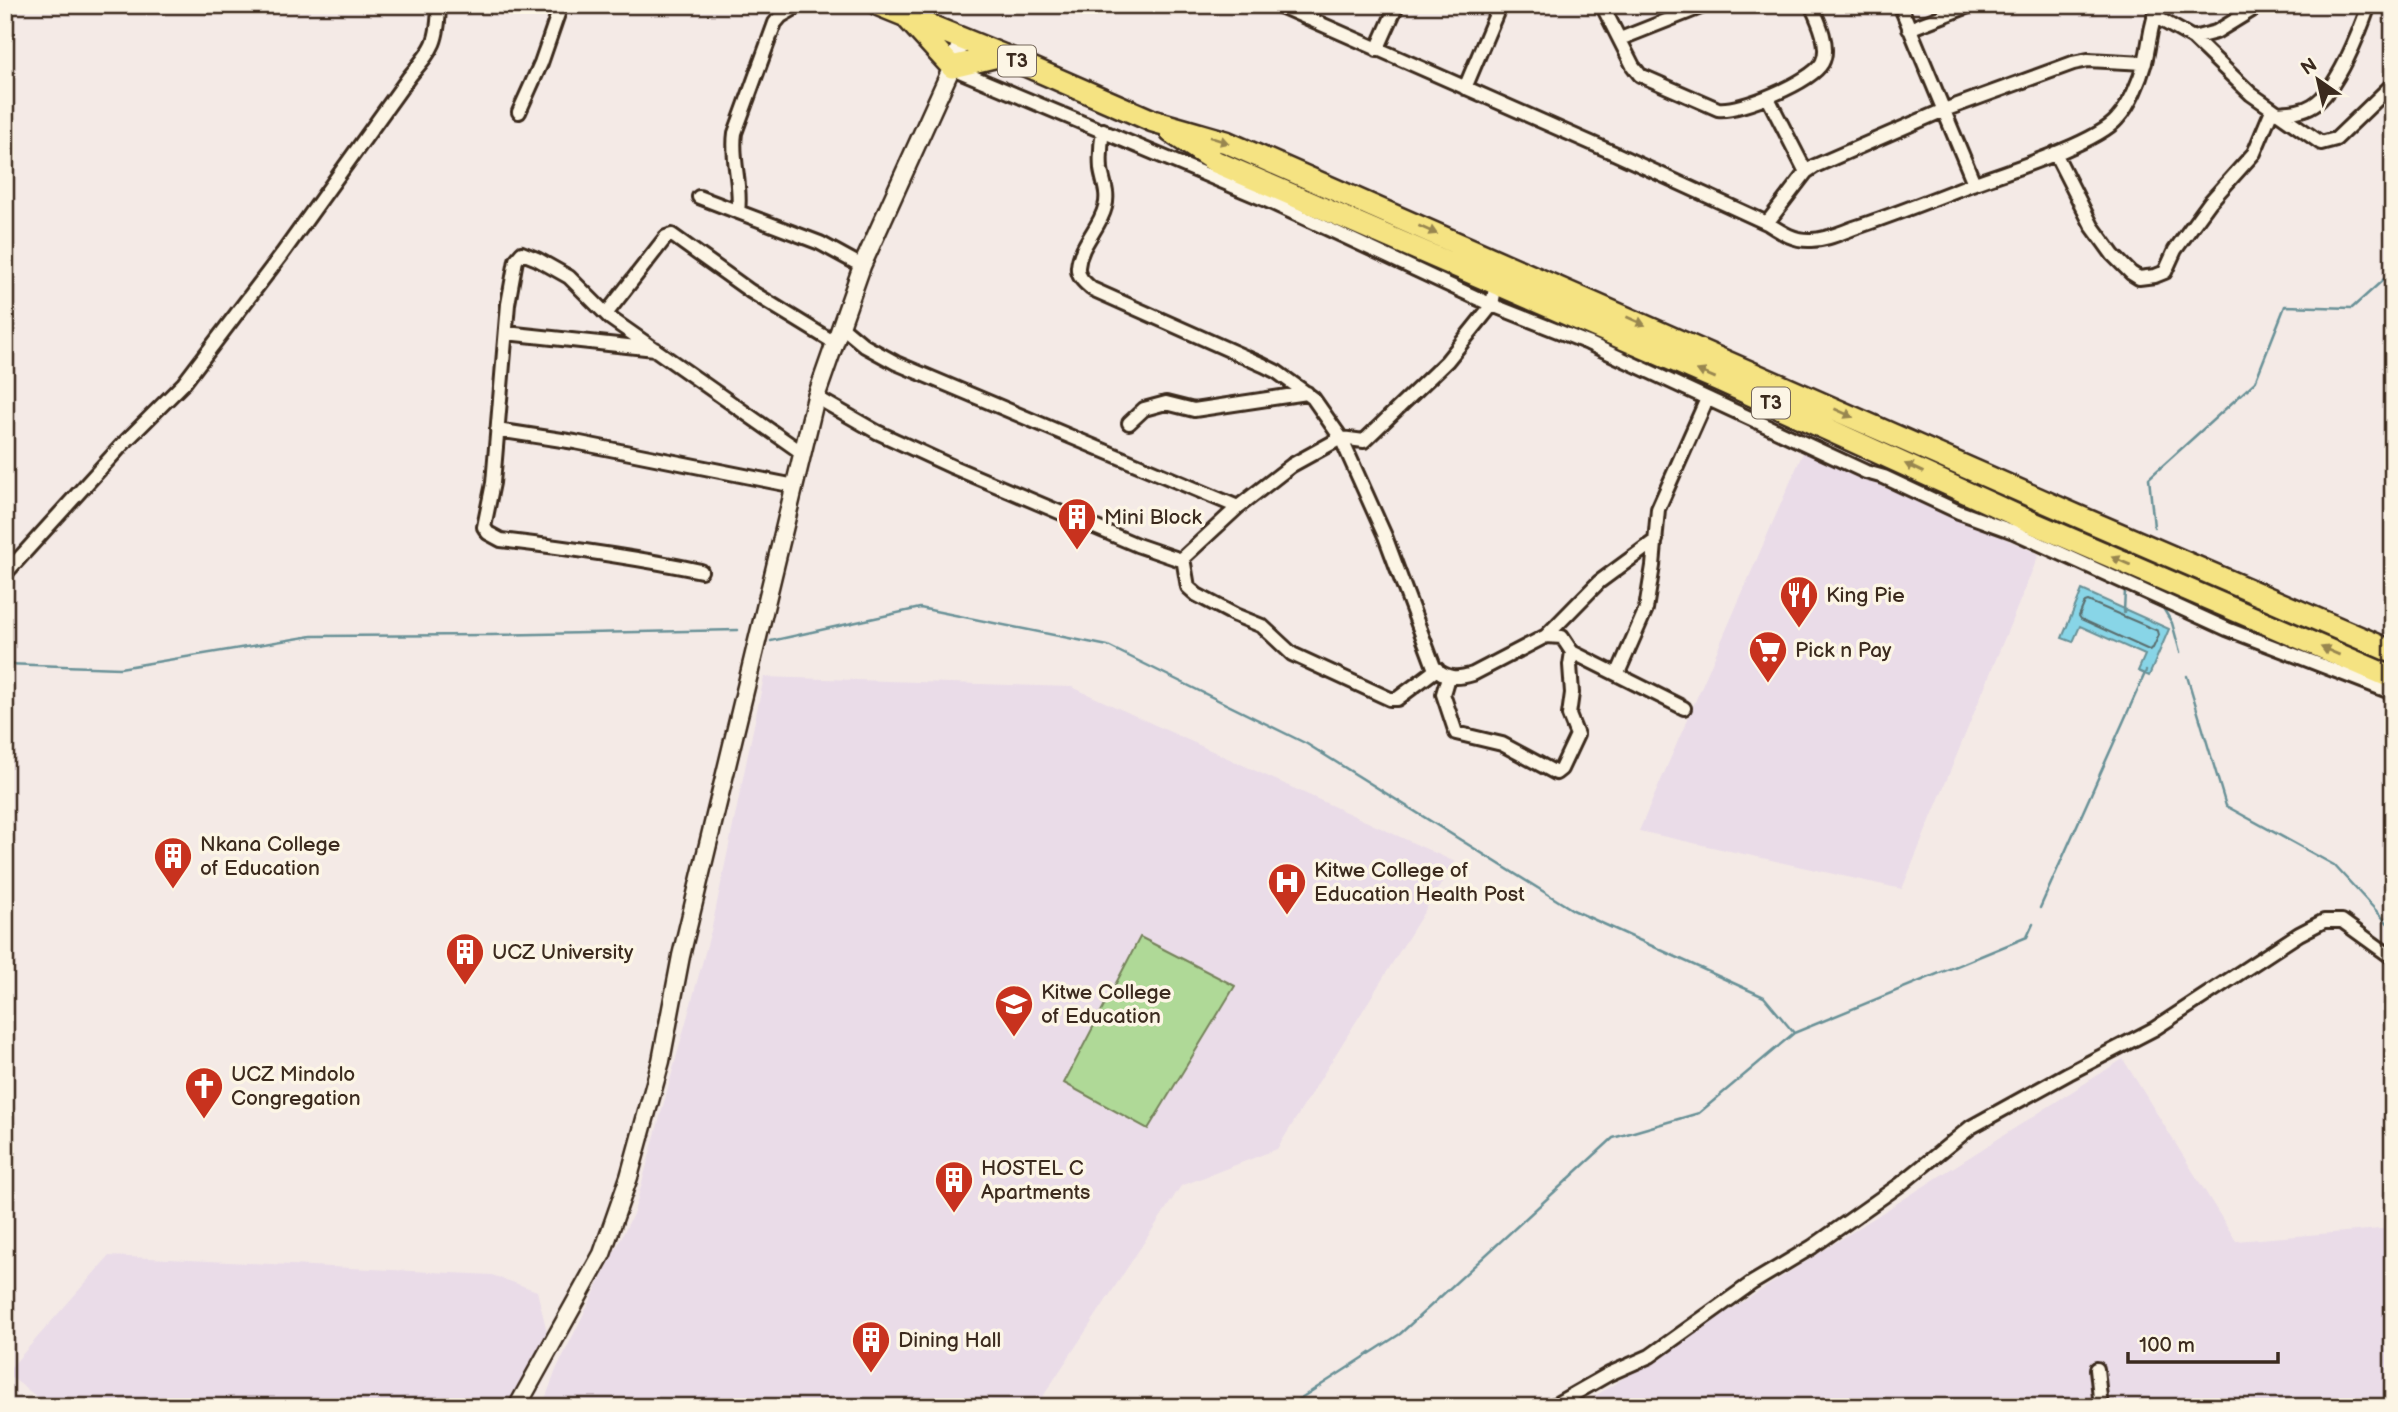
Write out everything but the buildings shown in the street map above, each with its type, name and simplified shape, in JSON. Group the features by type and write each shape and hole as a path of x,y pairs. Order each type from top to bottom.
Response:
{"highway":[{"name":"T3","path":"879,5 1153,121 1226,142 2393,652"},
{"path":"905,16 952,68 1002,55"},
{"name":"T3","path":"1153,121 1216,162 1717,379 2022,527 2393,678"}],"street":[{"path":"5,574 122,445 184,383 227,329 401,88 429,54 438,33 439,5"},
{"path":"519,112 541,63 561,5"},
{"path":"738,212 740,197 733,149 735,133 775,23 781,16 800,5"},
{"path":"1278,5 1614,153 1800,240 1825,238 1893,215 2055,153 2104,130 2117,120 2129,101 2145,63 2156,11 2193,38 2251,94 2321,143 2331,142 2393,84"},
{"path":"1377,50 1397,5"},
{"path":"1465,88 1500,5"},
{"path":"1602,5 1640,75 1718,109 1738,109 1768,98 1815,71 1822,62 1825,51 1818,20 1811,5"},
{"path":"1620,40 1706,5"},
{"path":"1900,5 1974,183"},
{"path":"1909,29 1971,5"},
{"path":"2193,38 2216,32 2260,5"},
{"path":"2274,112 2300,111 2324,96 2354,44 2369,5"},
{"path":"517,1407 602,1254 629,1177 661,1061 684,943 816,397 862,266 952,68 962,39"},
{"path":"1767,223 1806,172 1944,110 2073,62 2088,60 2145,63"},
{"path":"952,68 1266,200 1492,305 1588,343 1866,472 1884,477 1959,512 2022,527 2227,629 2393,693"},
{"path":"1768,98 1806,172"},
{"path":"2055,153 2092,226 2113,255 2139,278 2155,276 2165,272 2175,250 2210,202 2254,153 2274,112"},
{"path":"1103,130 1101,170 1107,194 1100,221 1081,255 1077,269 1080,278 1092,289 1263,365 1307,393 1341,438 1385,536 1437,669 1448,677 1460,678 1473,674 1546,636 1599,582 1656,540"},
{"path":"699,197 820,243 862,266"},
{"path":"606,314 666,237 672,235 750,291 835,343"},
{"path":"701,571 614,555 501,540 488,533 484,527 493,483 506,333 516,260 522,253 569,277 606,314 801,452"},
{"path":"816,397 877,432 953,467 1137,545 1178,559 1183,558 1238,507 1292,466 1341,438 1364,441 1447,361 1492,305 1499,261"},
{"path":"841,326 865,346 896,363 1238,507"},
{"path":"506,333 657,349"},
{"path":"1129,423 1144,409 1166,403 1194,410 1307,393"},
{"path":"1618,673 1646,609 1658,509 1707,399"},
{"path":"497,430 576,442 795,486"},
{"path":"1183,558 1188,587 1197,595 1262,626 1292,654 1390,699 1397,699 1437,669"},
{"path":"1546,636 1562,636 1572,652 1684,708"},
{"path":"1448,677 1443,694 1456,733 1502,744 1556,772 1561,769 1577,735 1569,715 1573,687 1570,670 1572,652"},
{"path":"1550,1407 1609,1374 1650,1356 1752,1283 1812,1248 1901,1184 1971,1128 2154,1029 2299,934 2324,921 2342,921 2393,958"},
{"path":"2097,1369 2101,1407"}],"shaded area":[{"path":"1805,448 2039,554 1902,889 1639,831"},
{"name":"Kitwe College of Education","path":"764,677 1072,687 1455,862 1277,1149 1181,1186 1036,1407 542,1407 556,1370 634,1212 712,927"},
{"path":"2123,1059 2236,1241 2393,1228 2393,1407 1578,1407"},
{"path":"109,1256 492,1275 537,1291 547,1332 506,1407 118,1407 108,1401 103,1407 50,1407 6,1373"}],"green space":[{"path":"1140,937 1235,986 1148,1129 1064,1083"}],"water":[{"path":"2082,590 2169,629 2149,676 2138,671 2145,655 2080,626 2073,642 2062,638"}],"waterway":[{"path":"2154,527 2149,478 2255,382 2285,306 2352,308 2393,271"},
{"path":"2124,612 2125,590 2163,608 2172,623 2180,652"},
{"path":"771,641 920,608 1108,646 1307,744 1573,910 1764,997 1794,1033"},
{"path":"5,664 120,668 312,636 738,630"},
{"path":"2040,908 2146,671"},
{"path":"2187,676 2226,806 2334,865 2393,929"},
{"path":"1287,1407 1400,1334 1613,1138 1699,1113 1794,1033 2027,937 2033,924"}],"place":[{"name":"Mini Block","path":"1077,551"},
{"name":"King Pie","path":"1799,629"},
{"name":"Pick n Pay","path":"1768,684"},
{"name":"Nkana College of Education","path":"173,890"},
{"name":"Kitwe College of Education Health Post","path":"1287,916"},
{"name":"UCZ University","path":"465,986"},
{"name":"Kitwe College of Education","path":"1014,1038"},
{"name":"UCZ Mindolo Congregation","path":"204,1120"},
{"name":"HOSTEL C Apartments","path":"954,1214"},
{"name":"Dining Hall","path":"871,1374"}]}
